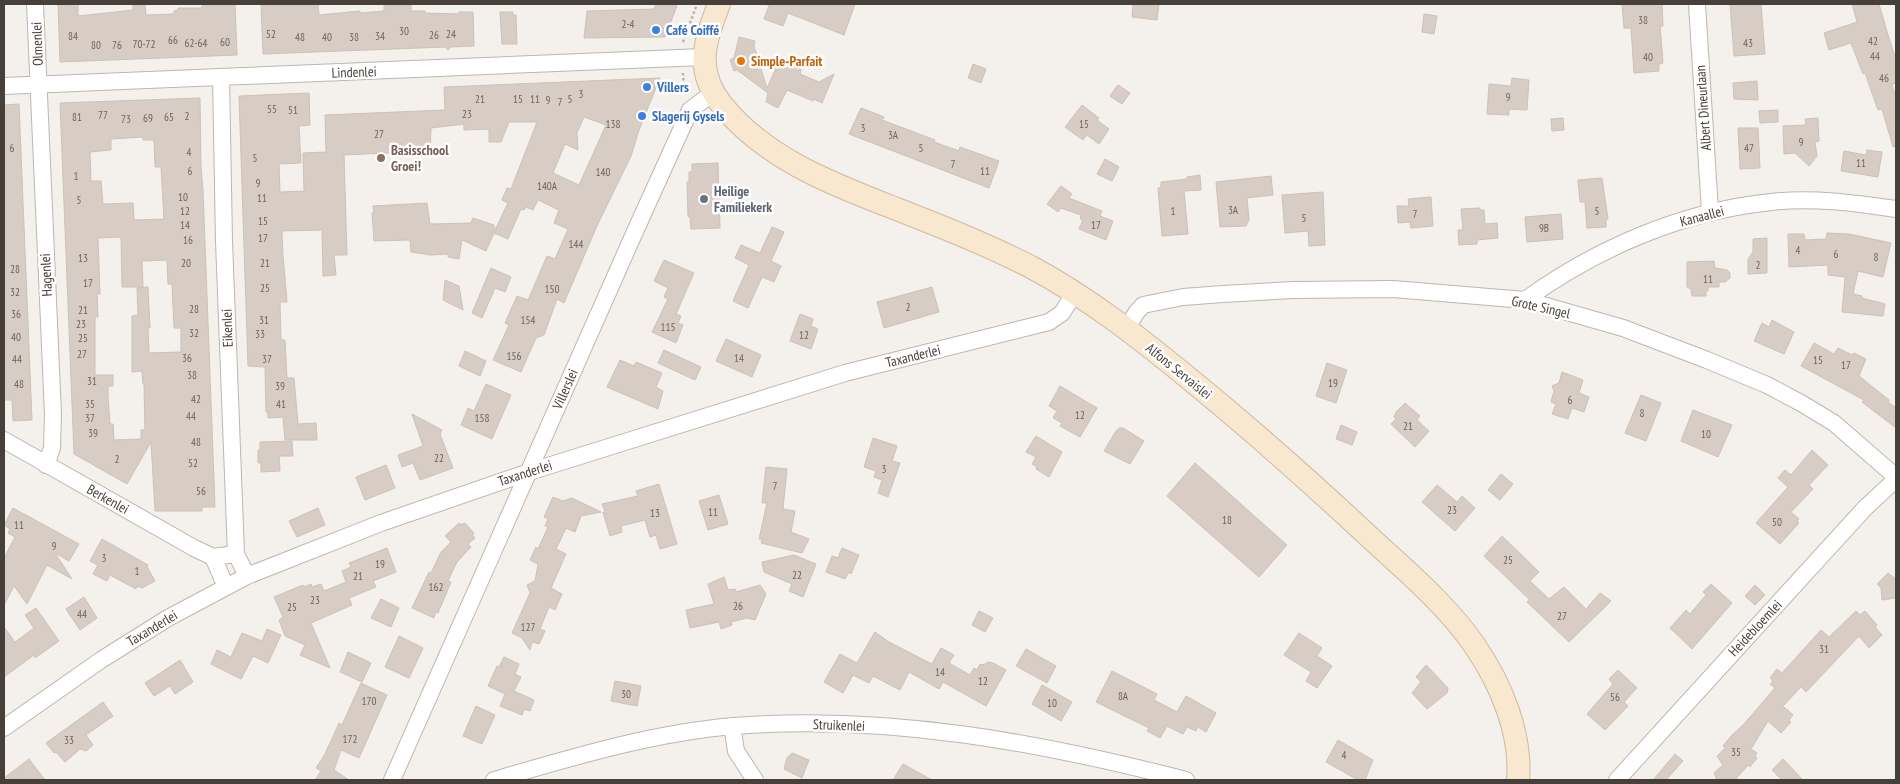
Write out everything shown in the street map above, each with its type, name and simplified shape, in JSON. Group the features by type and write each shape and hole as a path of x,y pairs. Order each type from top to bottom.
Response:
{"street":[{"name":"Olmenlei","path":"35,4 38,84"},
{"path":"713,93 704,67 703,57 708,33 720,4"},
{"name":"Albert Dineurlaan","path":"1697,4 1710,212"},
{"name":"Lindenlei","path":"4,86 703,57"},
{"name":"Eikenlei","path":"221,77 224,241 236,554 247,576"},
{"name":"Hagenlei","path":"38,84 53,414 52,448 46,464"},
{"name":"Alfons Servaislei","path":"713,93 733,118 763,145 798,168 840,188 984,244 1045,275 1127,328 1308,479 1443,606 1475,646 1504,700 1520,759 1518,780"},
{"name":"Villerslei","path":"392,780 690,110 713,93"},
{"name":"Kanaallei","path":"1525,300 1562,276 1634,237 1710,212 1772,202 1833,201 1896,209"},
{"name":"Grote Singel","path":"1127,328 1143,305 1183,297 1213,294 1293,290 1393,289 1525,300 1622,328 1767,385 1801,402 1834,423 1896,478"},
{"name":"Taxanderlei","path":"4,728 100,660 168,618 247,576 381,523 529,472 844,374 1049,322 1062,313 1074,294"},
{"name":"Berkenlei","path":"4,440 213,557"},
{"name":"Heidebloemlei","path":"1617,780 1865,508 1896,478"},
{"path":"226,588 213,557 236,554"},
{"name":"Struikenlei","path":"494,780 644,739 732,726 803,723 912,728 977,736 1114,762 1186,780"},
{"path":"732,726 736,750 755,780"}],"building":[{"path":"58,4 78,4 78,16 133,10 133,4 145,4 146,15 174,14 174,11 178,10 178,8 202,8 202,4 235,4 237,55 60,62"},
{"path":"261,4 318,4 319,15 384,11 384,4 411,4 411,11 425,11 425,13 459,14 459,12 473,12 474,46 451,47 448,50 445,47 263,54"},
{"path":"656,4 677,6 665,37 584,38 587,11 654,9"},
{"path":"766,4 855,4 844,35 788,13 783,26 764,19 769,6"},
{"path":"1133,4 1159,4 1157,20 1132,17"},
{"path":"1622,4 1662,4 1663,26 1660,26 1663,63 1659,64 1659,71 1634,73 1631,28 1624,28"},
{"path":"1730,4 1761,4 1765,54 1734,56"},
{"path":"1852,4 1879,4 1896,60 1896,83 1892,84 1896,98 1896,146 1893,147 1882,109 1878,110 1865,73 1863,74 1851,43 1829,50 1824,33 1857,22"},
{"path":"500,12 513,12 513,15 516,15 517,44 502,44"},
{"path":"1424,14 1437,16 1434,34 1422,32"},
{"path":"739,37 755,41 754,46 767,88 781,57 798,62 800,74 819,82 834,74 822,103 787,90 778,108 766,102 768,93 737,70 734,71 730,60 734,58"},
{"path":"973,64 986,69 981,83 968,78"},
{"path":"660,78 639,130 631,156 596,228 564,303 557,299 544,335 536,338 521,372 493,360 509,325 505,323 517,296 528,300 547,256 555,259 568,229 554,223 559,210 538,200 533,210 526,207 524,210 521,209 508,239 494,233 486,251 462,240 459,259 448,257 448,254 431,255 411,252 410,240 374,241 372,213 374,213 373,206 427,203 430,224 471,223 473,218 494,225 494,232 508,203 502,200 507,188 511,189 537,122 509,122 501,142 489,142 489,129 464,130 464,124 431,128 430,151 344,155 347,255 334,255 336,275 323,276 322,230 282,231 287,302 280,302 281,340 285,340 287,378 294,378 298,424 316,423 317,440 285,440 283,417 268,418 268,412 266,412 265,367 248,366 239,96 309,93 310,125 299,126 301,163 279,164 280,192 304,191 303,153 326,152 325,115 445,110 444,87","holes":["584,117 606,125 579,185 553,173 565,144 578,150 577,133"]},
{"path":"1512,78 1529,80 1527,110 1509,109 1509,115 1487,114 1489,84 1511,86"},
{"path":"1757,81 1758,100 1734,99 1733,83"},
{"path":"1118,85 1130,93 1122,104 1110,96"},
{"path":"200,98 201,167 215,507 202,507 202,511 155,511 151,442 127,484 74,454 60,103","holes":["143,137 143,140 154,140 155,167 161,167 164,219 134,220 133,203 103,204 101,181 91,181 90,152 111,150 111,139","121,237 122,287 143,287 142,261 167,260 168,284 172,284 174,328 181,328 181,352 149,353 148,287 137,288 138,315 132,316 132,372 142,371 145,430 141,430 141,439 114,440 113,424 110,424 108,397 108,386 113,386 113,375 95,375 95,317 98,317 97,294 100,294 98,238"]},
{"path":"19,104 32,420 13,421 12,400 4,400 4,105"},
{"path":"1082,105 1099,118 1097,120 1109,129 1099,144 1087,135 1083,140 1065,127"},
{"path":"861,108 884,117 882,120 935,140 934,142 959,151 960,147 999,161 989,188 849,134"},
{"path":"1778,110 1778,122 1760,123 1759,111"},
{"path":"1563,118 1564,130 1552,131 1551,119"},
{"path":"1818,118 1819,141 1815,142 1817,156 1809,166 1795,153 1784,154 1783,126 1806,125 1805,119"},
{"path":"1738,128 1758,128 1760,168 1740,169"},
{"path":"1867,150 1882,152 1878,177 1841,171 1844,151 1866,155"},
{"path":"1105,159 1119,167 1112,181 1097,174"},
{"name":"Heilige Familiekerk","path":"718,163 720,228 691,229 690,217 688,216 687,182 689,182 689,172 692,172 692,164"},
{"path":"1200,175 1201,190 1184,191 1188,234 1162,236 1158,188 1161,188 1161,182 1187,179 1187,177"},
{"path":"1271,176 1273,195 1247,198 1249,220 1246,226 1220,227 1216,182"},
{"path":"1602,178 1608,219 1606,219 1606,227 1587,228 1585,202 1580,202 1578,180"},
{"path":"1061,186 1072,194 1069,198 1102,211 1100,216 1113,221 1106,240 1079,229 1083,220 1080,219 1081,215 1061,208 1058,212 1047,204"},
{"path":"1323,192 1325,245 1309,246 1308,231 1285,233 1282,195"},
{"path":"1431,197 1433,226 1411,228 1410,222 1398,223 1397,206 1409,206 1408,199"},
{"path":"1480,208 1480,210 1484,210 1485,224 1497,223 1498,238 1477,240 1477,244 1459,245 1458,230 1463,230 1461,209"},
{"path":"1561,214 1563,239 1527,242 1525,217"},
{"path":"772,227 784,232 771,261 781,266 774,282 762,277 748,308 733,301 749,265 735,258 741,245 760,253"},
{"path":"1827,233 1849,234 1891,243 1883,277 1858,271 1853,294 1885,304 1883,316 1842,312 1845,277 1828,275 1828,265 1789,267 1788,234 1804,234 1805,240 1826,239"},
{"path":"1767,238 1767,273 1748,274 1748,259 1753,252 1753,239"},
{"path":"664,260 694,273 676,314 681,316 678,323 683,325 676,343 652,332 668,299 664,297 668,288 654,281"},
{"path":"1714,261 1715,268 1727,270 1730,273 1730,278 1725,282 1719,282 1719,287 1708,287 1706,296 1692,296 1691,289 1687,287 1687,262"},
{"path":"491,268 511,277 505,292 495,288 482,318 472,313"},
{"path":"445,280 459,286 463,310 443,300"},
{"path":"932,287 939,312 884,328 877,302"},
{"path":"800,314 813,319 811,326 818,329 811,349 790,341"},
{"path":"1772,320 1794,332 1784,354 1754,341 1762,323 1769,327"},
{"path":"726,339 761,355 752,377 716,361"},
{"path":"1814,343 1834,354 1838,348 1866,359 1859,376 1896,408 1896,428 1862,402 1864,400 1801,366"},
{"path":"664,350 701,367 695,380 658,363"},
{"path":"465,351 486,361 480,376 459,366"},
{"path":"620,360 634,366 636,362 662,373 656,387 663,391 658,409 607,387"},
{"path":"1327,363 1347,370 1336,403 1316,396"},
{"path":"1562,372 1583,380 1579,393 1589,397 1584,412 1572,408 1568,419 1552,414 1556,404 1551,402 1554,391 1552,386 1559,383"},
{"path":"486,384 511,395 492,439 461,425 468,408 474,411"},
{"path":"1060,386 1097,408 1080,437 1060,426 1062,423 1053,418 1057,411 1049,406"},
{"path":"1641,395 1661,403 1646,441 1625,433"},
{"path":"1405,403 1420,416 1417,420 1429,431 1415,447 1391,424 1396,419 1394,417 1396,412"},
{"path":"1693,410 1732,425 1718,457 1681,441"},
{"path":"412,414 442,430 440,434 453,468 420,480 413,463 402,467 398,455 423,446"},
{"path":"1341,425 1357,432 1352,445 1336,439"},
{"path":"1119,428 1123,428 1144,441 1130,464 1104,451"},
{"path":"1036,436 1062,452 1049,477 1036,469 1037,467 1032,464 1036,457 1026,452"},
{"path":"873,438 897,446 892,461 900,463 888,497 878,493 882,480 874,477 876,471 864,467"},
{"path":"292,441 293,456 279,456 280,471 261,472 261,463 258,463 260,442"},
{"path":"1812,450 1828,465 1809,485 1813,489 1791,512 1799,519 1797,521 1799,523 1780,544 1756,523 1788,487 1778,478 1785,470 1791,475"},
{"path":"1195,463 1287,545 1259,577 1167,496"},
{"path":"386,465 395,488 365,500 356,477"},
{"path":"766,467 787,469 783,509 795,511 791,532 809,539 802,553 761,543 762,539 759,539 767,503 762,503"},
{"path":"1501,474 1513,484 1500,500 1488,490"},
{"path":"659,484 677,544 660,549 656,535 650,537 645,520 621,526 622,532 610,536 602,504 638,496 636,491"},
{"path":"1437,485 1457,502 1462,496 1475,508 1455,531 1422,502"},
{"path":"719,495 728,524 708,530 699,501"},
{"path":"553,497 563,501 572,498 601,512 581,516 575,532 566,528 556,549 566,554 551,588 562,594 555,610 549,607 540,629 545,631 539,644 532,642 530,650 522,638 512,633 530,593 527,585 535,581 538,564 530,560 536,547 538,549 548,527 545,526 548,519 544,517"},
{"path":"13,508 79,544 69,561 55,553 72,579 47,565 27,604 14,586 4,605 4,558 15,537 8,533 10,529 4,525"},
{"path":"318,508 325,525 297,537 289,521"},
{"path":"459,523 462,525 466,524 473,532 474,534 472,535 475,538 468,544 471,547 457,562 448,581 451,582 434,618 412,608 429,572 431,573 441,552 451,542 445,536"},
{"path":"1502,536 1539,572 1530,581 1549,599 1564,587 1586,609 1600,593 1611,601 1569,642 1527,602 1530,600 1484,556"},
{"path":"102,539 148,565 147,567 155,581 142,588 137,586 136,589 110,575 107,581 93,574 98,565 90,561"},
{"path":"387,548 396,572 373,581 376,587 349,598 352,605 311,623 330,668 300,655 305,645 285,636 279,620 283,617 274,597 303,585 304,587 311,584 312,587 321,584 324,591 346,582 342,571 351,567 349,563"},
{"path":"842,548 859,555 851,574 849,572 845,579 826,572 832,556 838,558"},
{"path":"794,555 816,564 803,597 789,591 792,584 764,572 762,562"},
{"path":"1888,573 1896,579 1896,598 1882,600 1881,588 1877,584"},
{"path":"724,577 728,590 735,589 736,592 760,585 766,594 755,620 747,618 731,622 732,625 721,629 719,622 690,628 686,610 714,604 708,584"},
{"path":"1711,584 1732,603 1692,649 1670,628 1686,610 1690,614 1706,595 1703,592"},
{"path":"1755,585 1765,595 1755,605 1745,596"},
{"path":"84,597 97,618 80,630 66,609"},
{"path":"381,599 399,608 391,627 371,618"},
{"path":"36,608 59,641 35,658 34,655 4,677 4,627 15,642 34,628 25,615"},
{"path":"979,611 993,618 985,632 972,625"},
{"path":"1856,611 1860,615 1865,611 1877,625 1875,627 1882,635 1869,648 1859,636 1806,692 1801,687 1783,706 1793,715 1789,720 1791,722 1781,733 1768,721 1751,749 1757,753 1755,756 1757,758 1750,767 1748,765 1735,780 1717,780 1714,773 1723,765 1717,756 1725,748 1723,746 1731,736 1775,688 1770,684 1773,681 1770,678 1777,669 1782,673 1821,630 1829,637"},
{"path":"267,629 281,635 268,663 253,656 241,679 211,664 217,650 231,657 242,633 262,641"},
{"path":"875,632 889,642 932,664 941,648 954,655 949,663 970,675 974,668 977,670 980,664 983,665 988,662 1006,670 986,706 943,682 939,689 909,672 900,690 873,676 869,683 853,675 843,693 824,682 840,654 857,663"},
{"path":"1299,633 1322,648 1317,656 1332,666 1317,688 1306,681 1311,672 1284,655"},
{"path":"399,636 423,648 409,678 385,667"},
{"path":"1026,649 1056,666 1047,683 1016,666"},
{"path":"348,652 371,663 362,682 340,672"},
{"path":"504,657 519,664 515,674 521,677 514,691 534,700 530,711 524,709 522,715 500,706 505,694 488,686 497,666 499,667"},
{"path":"180,660 193,682 175,694 170,686 154,696 145,683"},
{"path":"1426,665 1448,688 1447,693 1427,709 1412,693 1421,682 1416,677"},
{"path":"1618,670 1637,688 1624,702 1628,706 1605,730 1587,714 1613,684 1609,679"},
{"path":"1112,671 1157,694 1154,700 1177,712 1186,696 1216,713 1206,732 1198,727 1196,731 1187,727 1183,734 1167,726 1160,738 1147,731 1149,728 1096,702"},
{"path":"615,681 641,686 637,706 611,701"},
{"path":"361,683 387,695 359,758 341,750 334,770 349,780 315,780 321,771 316,768 325,754 339,723 342,725"},
{"path":"1042,685 1072,702 1061,721 1032,704"},
{"path":"103,702 113,716 86,735 93,745 86,751 80,749 65,762 46,743"},
{"path":"476,706 495,715 482,744 463,736"},
{"path":"1338,740 1373,760 1365,780 1358,780 1326,762"},
{"path":"792,753 809,760 802,778 784,769 787,758"},
{"path":"1675,754 1683,761 1666,780 1653,780"},
{"path":"29,759 45,780 4,780 4,778"},
{"path":"1783,759 1803,780 1782,780 1772,770"},
{"path":"903,764 932,780 893,780"}],"place":[{"name":"Café Coiffé","path":"656,30"},
{"name":"Simple-Parfait","path":"741,61"},
{"name":"Villers","path":"647,87"},
{"name":"Slagerij Gysels","path":"642,116"},
{"name":"Basisschool Groei!","path":"381,158"},
{"name":"Heilige Familiekerk","path":"704,199"}]}
